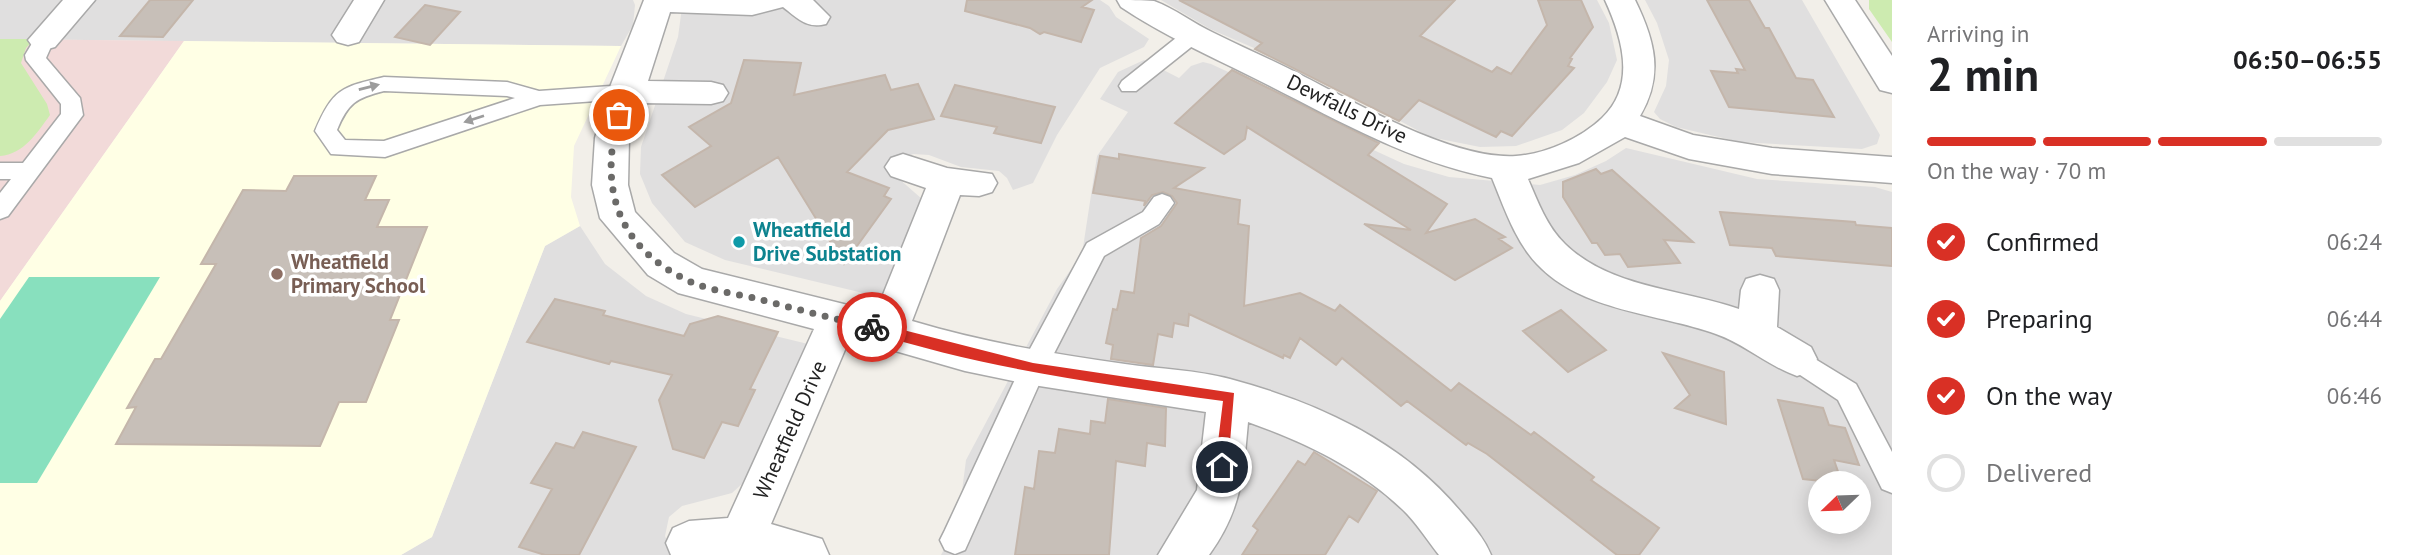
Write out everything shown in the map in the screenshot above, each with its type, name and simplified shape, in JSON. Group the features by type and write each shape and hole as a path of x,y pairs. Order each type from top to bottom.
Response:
{"street":[{"path":"44,40 79,0"},
{"path":"348,35 369,0"},
{"path":"773,0 752,5 659,1 625,92 612,138 610,185 618,218 661,264 692,282 888,331 965,354 1033,368 1229,397 1319,429 1373,458 1419,495 1468,555"},
{"name":"Dewfalls Drive","path":"1132,0 1193,35 1395,135 1452,157 1506,169 1563,156 1620,122 1638,93 1643,57 1620,0"},
{"path":"1840,0 1892,82"},
{"path":"625,92 710,93"},
{"path":"1620,122 1689,147 1772,161 1892,170"},
{"path":"888,331 963,182 903,167"},
{"path":"1506,169 1532,229 1552,255 1580,276 1623,292 1723,320 1756,334 1797,359"},
{"path":"1756,334 1760,290"},
{"name":"Wheatfield Drive","path":"742,539 838,320"},
{"path":"1181,555 1204,524 1219,490 1229,397"},
{"path":"678,549 742,539 806,555"}],"lane":[{"path":"1129,86 1193,35"},
{"path":"0,210 72,115 72,103 36,60 35,55 44,40"},
{"path":"539,98 507,89 384,83 358,90 337,104 326,131 339,148 385,149 539,98 625,92"},
{"path":"0,171 29,171"},
{"path":"955,540 1033,368 1096,250 1151,219 1162,202"},
{"path":"1797,359 1847,392 1892,480"}],"shaded area":[{"path":"0,0 633,0 635,5 633,25 621,46 0,39"},
{"path":"683,0 1100,0 1109,6 1116,17 1149,39 1144,47 1100,68 1057,135 1033,183 1013,190 1007,178 999,171 961,167 929,155 913,154 902,160 898,178 922,199 888,299 725,260 685,242 652,203 640,174 641,147 678,37"},
{"path":"1161,0 1597,0 1609,23 1617,60 1607,82 1584,113 1562,130 1516,146 1480,147 1430,137 1303,69 1210,29"},
{"path":"1645,0 1802,0 1880,135 1877,144 1862,149 1740,142 1676,127 1660,119 1654,112 1666,86 1669,60 1657,23"},
{"path":"0,39 184,41 0,301"},
{"name":"Wheatfield Primary School","path":"184,41 621,46 574,146 571,197 580,226 545,246 432,537 401,555 0,555 0,301"},
{"path":"1144,60 1179,78 1191,66 1203,62 1293,102 1367,147 1404,164 1449,177 1540,185 1575,175 1606,161 1626,148 1757,179 1875,187 1892,192 1892,555 941,555 958,522 966,460 1057,289 1082,254 1097,156 1128,112 1100,99 1118,72"},
{"path":"580,226 605,264 646,296 686,314 808,344 743,483 732,493 682,506 669,517 665,536 672,553 677,555 401,555 432,537 545,246"}],"green space":[{"path":"1869,0 1892,0 1892,42 1869,9"},
{"path":"0,39 34,39 26,48 21,63 47,104 50,115 23,147 0,156"},
{"path":"29,277 160,277 37,483 0,483 0,319"}],"building":[{"path":"150,0 193,0 163,37 120,36"},
{"path":"967,0 1092,0 1082,7 1094,10 1081,42 1044,32 1040,34 1030,28 965,11"},
{"path":"1179,0 1455,0 1420,36 1492,72 1497,67 1511,74 1547,25 1538,0 1581,0 1593,27 1570,58 1572,59 1568,66 1574,68 1512,136 1501,131 1496,137 1419,100 1399,121 1255,49 1262,43"},
{"path":"1707,0 1749,0 1765,28 1769,28 1796,78 1813,80 1834,117 1729,107 1711,71 1738,73 1736,69 1745,70"},
{"path":"425,5 460,12 430,45 395,37"},
{"path":"744,60 801,63 794,95 885,75 891,90 918,84 934,119 888,130 847,172 889,188 884,196 891,199 844,264 778,157 695,207 662,175 711,146 689,127 731,103"},
{"path":"1232,70 1379,143 1368,155 1447,204 1426,233 1475,219 1505,237 1499,239 1512,248 1455,280 1364,224 1411,230 1247,127 1245,139 1224,154 1175,123"},
{"path":"955,85 1055,107 1041,143 994,133 997,127 941,116"},
{"path":"1119,154 1204,168 1174,188 1240,200 1238,224 1249,226 1244,306 1300,293 1335,311 1340,305 1451,391 1459,383 1531,435 1534,432 1594,477 1591,480 1659,528 1639,555 1617,555 1487,454 1468,443 1466,445 1407,401 1401,406 1342,358 1336,365 1300,338 1290,358 1284,355 1283,358 1189,314 1188,326 1174,323 1172,337 1158,334 1153,365 1111,359 1113,345 1106,343 1113,309 1117,310 1121,291 1134,293 1141,238 1161,226 1177,203 1172,196 1163,192 1152,195 1144,206 1145,201 1093,193 1100,156 1119,159"},
{"path":"1596,169 1601,174 1612,170 1693,242 1664,240 1680,263 1628,267 1620,254 1605,255 1597,243 1592,243 1563,197 1563,182"},
{"path":"294,176 376,176 365,200 389,200 377,227 427,227 390,320 399,320 366,402 339,402 320,446 116,444 136,407 127,408 155,359 161,359 216,264 201,264 243,190 286,191"},
{"path":"1720,212 1855,222 1856,225 1892,228 1892,266 1776,256 1772,248 1730,245"},
{"path":"555,299 605,311 603,315 684,336 690,324 718,316 778,332 750,389 755,390 738,426 722,422 704,458 673,449 659,400 672,375 611,361 609,364 527,342"},
{"path":"1561,310 1606,350 1568,372 1523,331"},
{"path":"1663,353 1724,372 1726,424 1675,408 1690,395"},
{"path":"1108,399 1166,408 1165,446 1147,443 1145,466 1116,461 1109,555 1015,555 1025,487 1034,489 1039,451 1055,453 1059,429 1090,434 1091,421 1105,423"},
{"path":"1778,400 1823,408 1829,425 1845,428 1859,465 1834,460 1838,471 1808,471 1808,480 1803,479"},
{"path":"583,432 636,447 579,555 545,555 519,547 552,489 531,483 556,443 574,448"},
{"path":"1314,452 1377,491 1358,522 1349,516 1325,555 1242,555 1258,530 1253,526 1298,461 1305,465"}],"way so far":[{"path":"619,115 612,138 610,185 618,218 661,264 692,282 872,327"}],"place":[{"name":"Wheatfield Drive Substation","path":"739,242"},
{"name":"Wheatfield Primary School","path":"277,274"}],"route":[{"path":"872,327 965,354 1033,368 1229,397 1222,467"}]}
